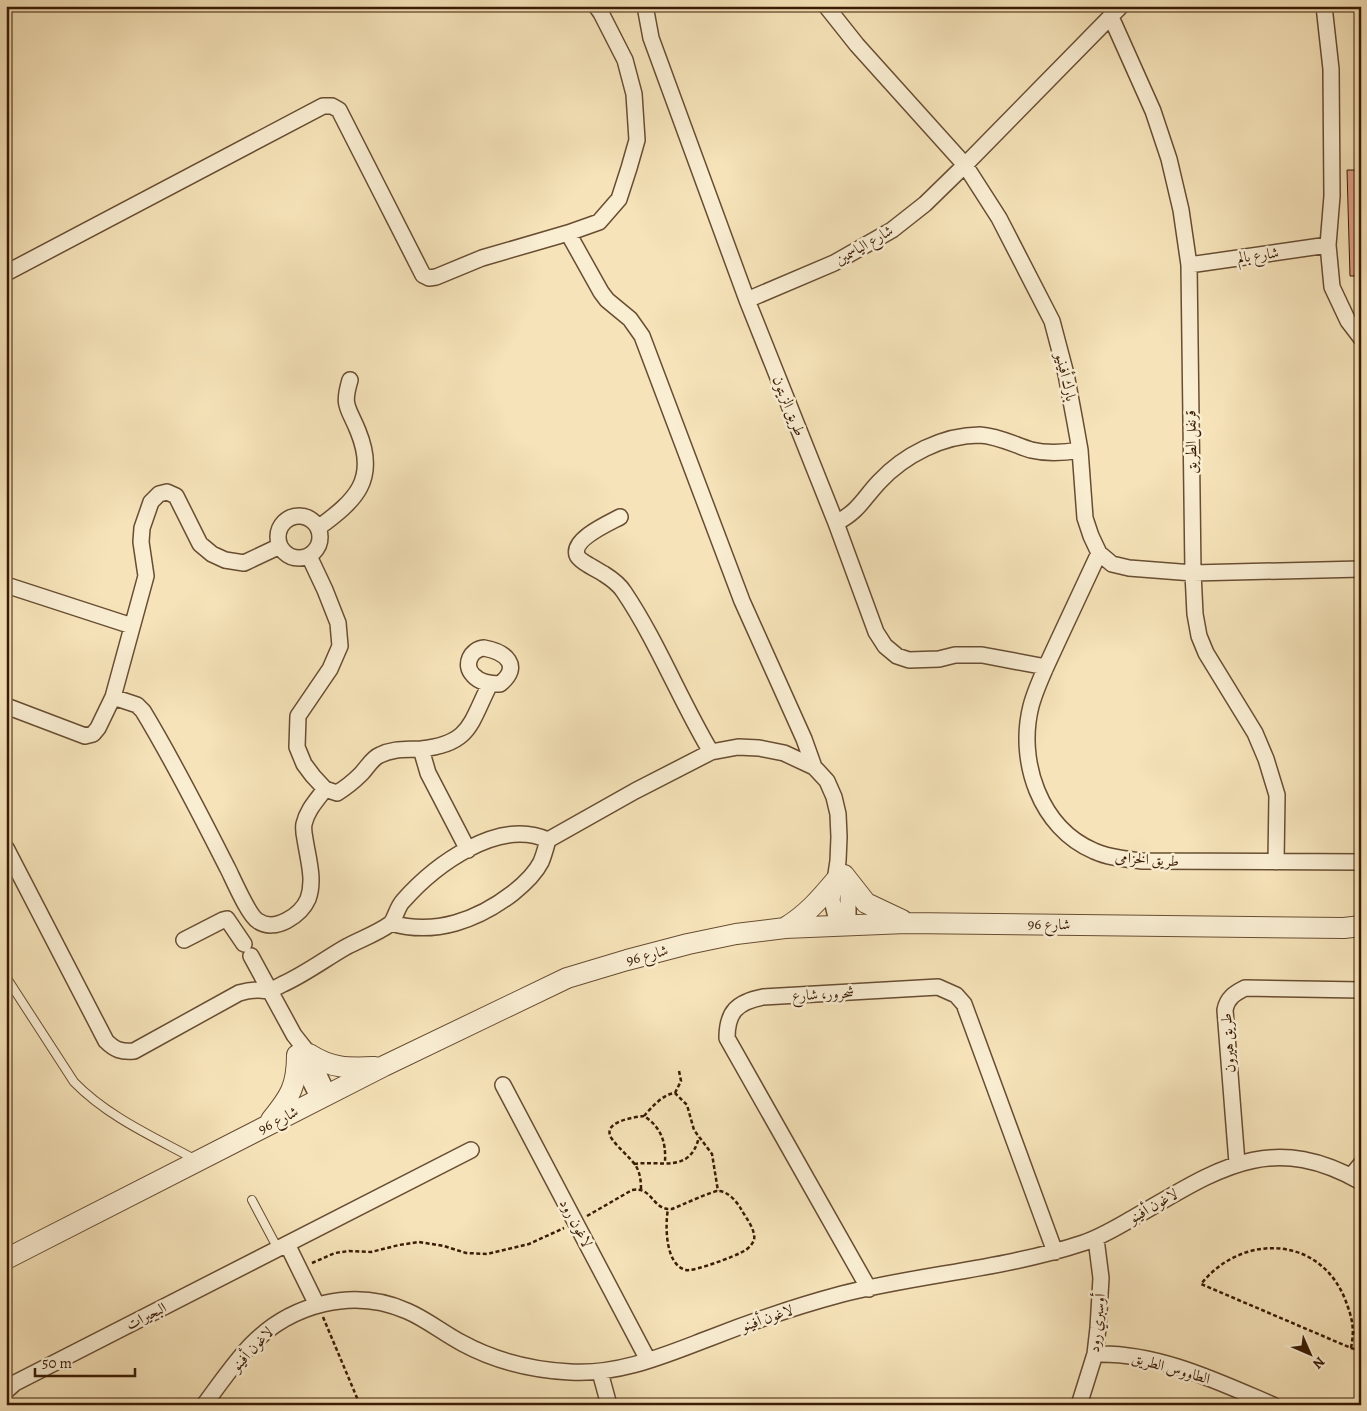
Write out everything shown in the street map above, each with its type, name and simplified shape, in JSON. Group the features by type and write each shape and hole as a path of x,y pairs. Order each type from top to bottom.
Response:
{"street":[{"path":"6,273 324,106 332,106 339,110 423,275 429,278 436,277 482,258 599,222 619,198 630,168 636,140 634,94 625,60 596,6"},
{"name":"طريق الزيتون","path":"645,6 651,38 747,300 836,523 876,632 885,646 897,656 909,660 939,659 955,655 982,655 1046,667"},
{"name":"بارك أفينيو","path":"826,6 858,45 965,165 999,218 1052,321 1066,374 1080,450 1085,518 1099,553"},
{"path":"1324,6 1331,69 1332,196 1328,245 1332,287 1348,321 1361,338"},
{"name":"شارع الياسمين","path":"747,300 834,263 892,230 925,204 1116,12"},
{"name":"قرنفل الطريق","path":"1116,12 1169,159 1181,210 1189,265 1193,573 1199,636 1206,653 1254,733 1266,759 1277,795 1276,862"},
{"path":"568,233 601,292 607,300 630,319 642,336 742,601 804,738 814,767"},
{"name":"شارع بالم","path":"1189,265 1328,245"},
{"path":"318,528 334,516 356,494 364,479 366,463 364,449 347,408 345,397 350,380"},
{"path":"836,523 849,516 858,508 880,481 900,464 911,456 942,441 981,435 1044,452 1058,453 1080,450"},
{"path":"6,706 86,736 93,734 98,728 113,697 146,576 141,542 142,528 152,502 159,494 167,492 176,496 200,544 212,554 225,560 244,563 280,546"},
{"path":"296,516 309,519 318,528 320,533 319,544 309,556 304,558 292,557 282,551 278,533 290,518 296,516"},
{"path":"620,517 584,538 577,547 576,555 579,559 605,574 619,585 634,607 695,726 711,752"},
{"path":"1099,553 1112,564 1129,568 1193,573 1361,569"},
{"name":"طريق الخزامى","path":"1099,553 1046,667 1030,709 1027,736 1030,770 1041,801 1053,820 1069,836 1094,852 1122,859 1142,861 1361,862"},
{"path":"309,556 338,623 340,646 330,669 298,716 297,740 304,764 325,789 337,793 349,786 377,756 392,750 421,749 453,742 462,736 470,726 490,684"},
{"path":"6,585 132,626"},
{"path":"113,697 137,705 143,711 184,782 241,894 257,921 265,924 275,924 287,921 306,902 311,889 312,879 303,826 308,810 325,789"},
{"path":"391,923 419,928 446,926 473,918 496,906 522,886 540,863 548,840 635,791 711,752 738,747 759,748 784,753 814,767 827,781 834,797 838,814 839,872 832,900 835,913 844,925"},
{"path":"421,749 428,773 468,850"},
{"path":"6,848 106,1041 113,1048 123,1052 134,1051 239,992 270,990 291,980 391,923 401,903 439,866 482,843 507,835 524,834 548,840"},
{"path":"839,872 866,903 906,923"},
{"path":"785,928 802,917 814,906 839,872"},
{"path":"184,940 227,919 270,990 324,1097"},
{"name":"شارع 96","path":"6,1259 384,1066 567,978 688,944 736,934 785,928 906,923 1359,928"},
{"name":"شحرور، شارع","path":"869,1289 727,1038 727,1024 737,1007 748,1000 763,997 938,987 956,995 964,1004 1055,1252"},
{"name":"طريق هيرون","path":"1237,1163 1225,1010 1229,998 1245,988 1361,990"},
{"path":"300,1048 332,1065 348,1069 384,1066"},
{"path":"267,1125 286,1101 294,1086 300,1048"},
{"name":"لاغون رود","path":"504,1085 648,1360"},
{"name":"البحيرات","path":"6,1391 14,1383 471,1150"},
{"name":"لاغون أفينو","path":"204,1405 240,1357 260,1336 284,1318 317,1305 354,1300 383,1303 410,1312 462,1343 496,1358 532,1368 600,1372 648,1360 796,1308 844,1294 1055,1252 1096,1239 1186,1187 1237,1163 1264,1158 1292,1158 1319,1164 1356,1179"},
{"path":"1356,1179 1361,1164"},
{"name":"أوسبري رود","path":"1079,1405 1095,1354 1102,1278 1096,1239"},
{"path":"282,1246 300,1270 317,1305"},
{"name":"الطاووس الطريق","path":"1095,1354 1130,1356 1184,1369 1273,1405"},
{"path":"600,1372 609,1405"}],"lane":[{"path":"6,977 74,1082 88,1096 121,1119 198,1160"},
{"path":"252,1200 282,1246"}],"path":[{"path":"641,1189 640,1178 634,1164 611,1137 611,1130 620,1121 644,1116 664,1097 675,1094 681,1081 679,1071"},
{"path":"675,1094 687,1105 691,1124 712,1154 718,1191"},
{"path":"644,1116 655,1125 663,1138 665,1162"},
{"path":"634,1164 683,1161 688,1159 694,1151 699,1137"},
{"path":"300,1270 335,1253 349,1250 371,1252 409,1243 433,1244 466,1253 486,1254 530,1244 575,1222 632,1190 641,1189 660,1207 668,1209 718,1191 728,1195 738,1204 751,1226 754,1239 752,1245 746,1250 717,1262 688,1271 684,1270 677,1264 672,1254 666,1232 668,1209"},
{"path":"1351,1348 1354,1332 1350,1313 1342,1294 1326,1269 1313,1259 1299,1252 1268,1248 1237,1254 1208,1274 1201,1284 1351,1348 1361,1351"},
{"path":"317,1305 360,1405"},
{"path":"1354,1332 1361,1338"}],"building":[{"path":"1347,170 1361,170 1361,276 1350,276"}]}
